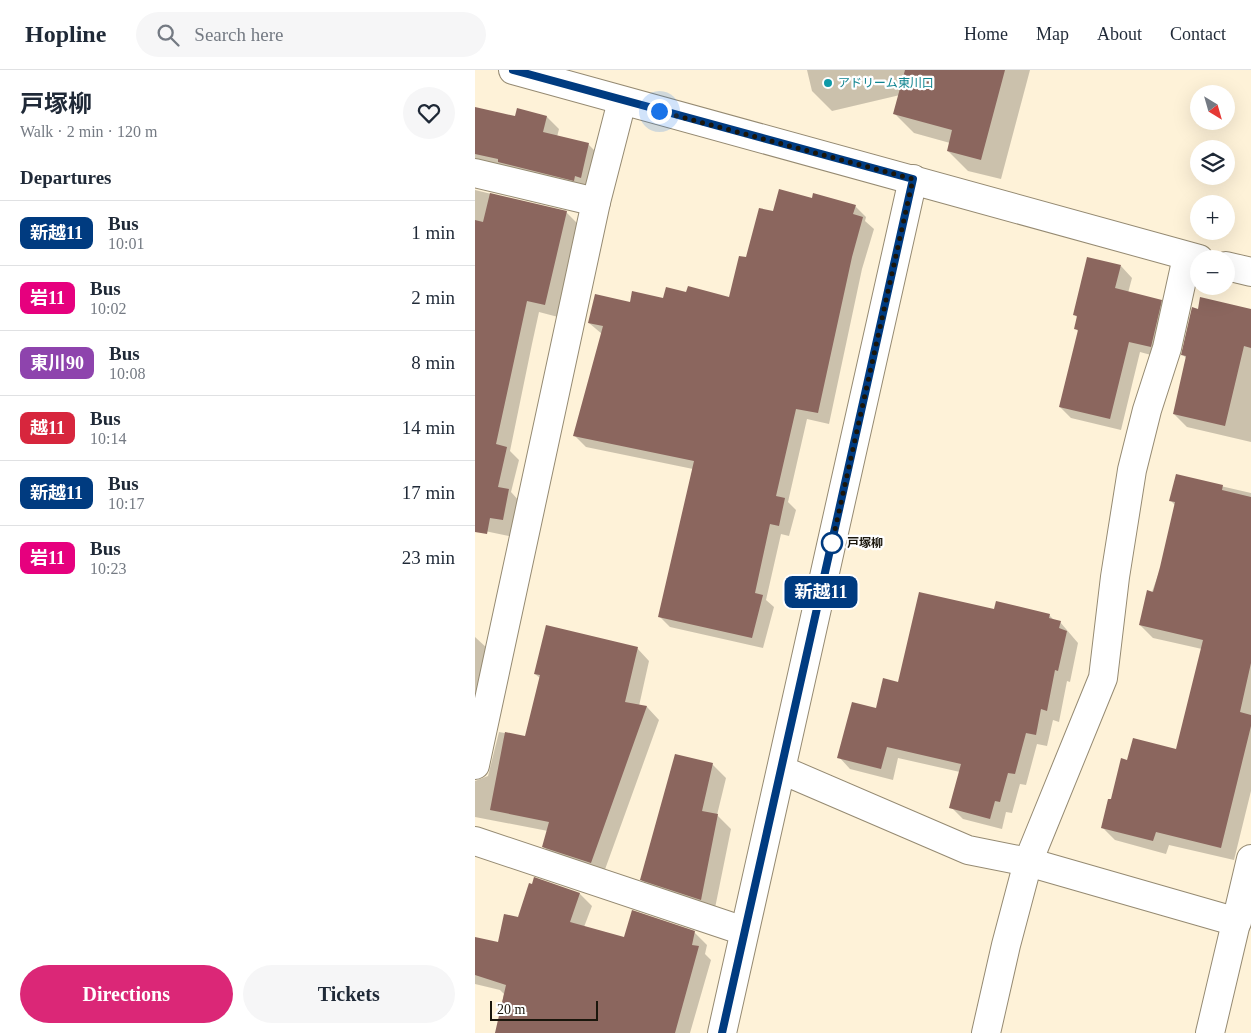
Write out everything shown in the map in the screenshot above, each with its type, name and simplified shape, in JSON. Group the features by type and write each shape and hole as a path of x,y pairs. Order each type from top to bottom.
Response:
{"street":[{"path":"513,70 913,179 1190,257"},
{"path":"475,765 596,202 622,101"},
{"path":"475,173 596,202"},
{"path":"722,1033 913,179"},
{"path":"987,1033 1006,945 1028,862 1103,678 1115,577 1132,470 1147,410 1190,268"},
{"path":"1235,268 1251,272"},
{"path":"782,770 968,850 1028,862 1237,922"},
{"path":"475,841 744,931"},
{"path":"1210,1033 1251,859"}],"building":[{"path":"905,70 1005,70 981,160 947,151 952,130 893,114"},
{"path":"475,107 515,116 517,108 547,116 543,132 589,143 581,178 575,176 574,181 498,162 498,159 475,154"},
{"path":"779,189 812,198 813,193 856,205 853,214 863,217 852,257 818,413 796,409 776,496 785,498 779,526 770,524 755,593 763,595 752,638 658,617 694,461 573,436 603,326 588,323 595,294 630,302 632,291 663,298 666,287 686,292 688,286 729,297 739,256 746,257 759,208 773,211"},
{"path":"490,193 567,211 545,305 527,301 496,444 507,447 498,487 509,489 503,520 490,518 487,534 475,532 475,220 483,222"},
{"path":"1087,257 1121,265 1115,288 1162,300 1151,347 1129,342 1110,419 1059,407 1078,330 1074,329 1077,316 1073,315"},
{"path":"1200,297 1251,309 1251,348 1244,346 1225,426 1173,414 1186,356 1181,355 1192,307 1198,309"},
{"path":"1176,474 1223,485 1222,490 1251,497 1251,663 1240,712 1251,715 1251,726 1221,848 1156,832 1153,841 1101,828 1108,799 1111,799 1121,758 1127,760 1133,738 1176,749 1203,640 1139,625 1147,590 1153,592 1160,567 1175,502 1169,501"},
{"path":"919,592 994,609 996,601 1050,614 1049,618 1061,621 1059,628 1067,631 1058,671 1055,670 1047,711 1041,709 1036,735 1026,733 1015,774 1008,773 1000,802 995,801 990,819 949,808 961,764 887,747 881,769 837,758 852,702 876,708 883,678 898,682"},
{"path":"546,625 638,647 625,702 647,706 591,863 542,847 549,822 490,810 505,732 525,736 540,675 534,674"},
{"path":"675,754 713,763 702,811 718,814 701,900 640,880"},
{"path":"534,877 580,893 570,922 624,937 632,910 695,931 692,945 699,946 675,1033 495,1033 506,985 475,975 475,937 498,942 504,914 518,917 529,883 532,884"}],"bus line":[{"name":"新越11","path":"513,70 913,179 722,1033"}],"place":[{"name":"アドリーム東川口","path":"828,83"},
{"name":"戸塚柳","path":"832,543"}],"route":[{"path":"659,111 913,179 832,543"}]}
